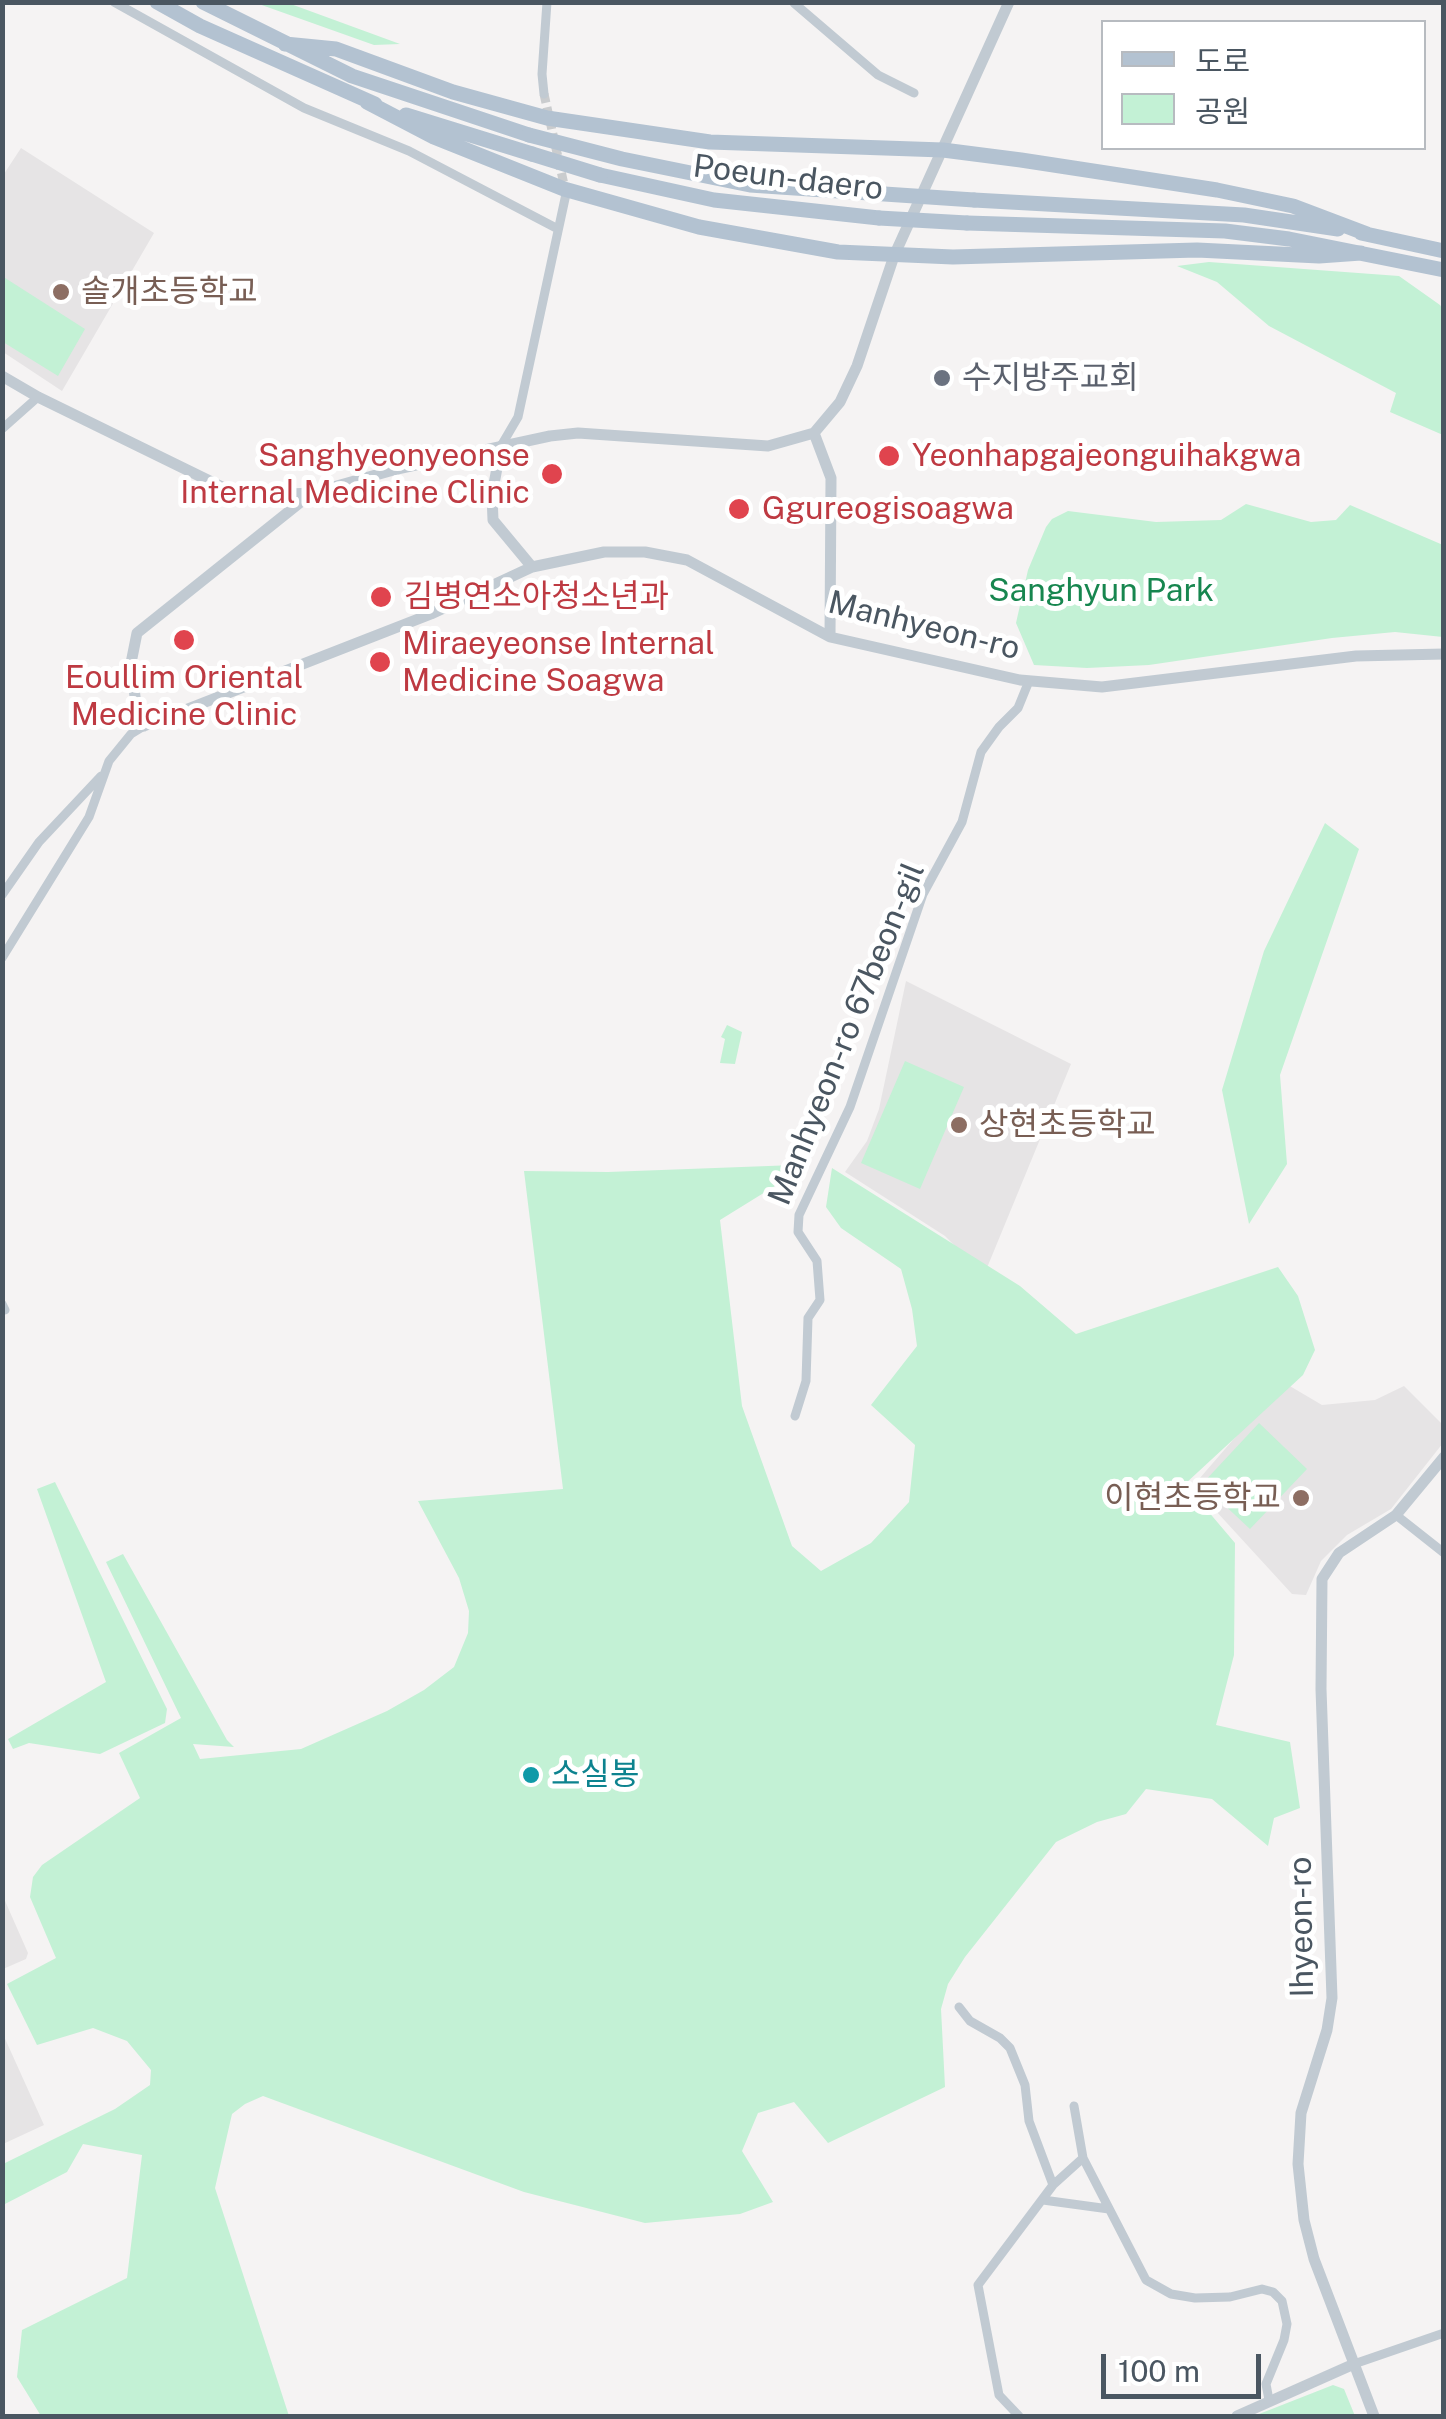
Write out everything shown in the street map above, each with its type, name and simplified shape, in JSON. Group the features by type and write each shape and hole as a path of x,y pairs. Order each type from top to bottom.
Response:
{"main road":[{"name":"Poeun-daero","path":"157,2 200,26 367,102 600,175 714,200 880,218 1225,231 1444,270"},
{"name":"Poeun-daero","path":"203,2 352,76 528,135 622,160 750,185 1244,215 1368,234"},
{"path":"286,44 336,49 453,92 542,117 710,142 942,150 1217,190 1293,206 1368,234 1444,251"},
{"path":"367,102 434,137 554,186 699,228 838,252 894,256 1197,250 1319,256 1361,253"}],"street":[{"path":"114,2 304,108 409,151 558,228"},
{"path":"544,94 547,2"},
{"path":"2,376 38,398 224,488 267,495 312,492 501,446 578,434 768,446 814,433 840,402 894,256 1009,2"},
{"path":"794,3 878,75 914,93"},
{"path":"532,567 493,520 492,495 501,446 518,417 558,228 554,186"},
{"path":"2,429 38,398"},
{"path":"814,433 831,478 830,637"},
{"path":"144,726 136,704 130,663 136,633 312,492"},
{"name":"Manhyeon-ro","path":"103,774 122,744 144,726 432,614 532,567 604,552 645,552 686,560 830,637 1029,680 1102,687 1356,656 1444,654"},
{"name":"Manhyeon-ro 67beon-gil","path":"795,1416 806,1381 808,1318 820,1300 817,1262 798,1232 799,1215 850,1107 922,894 962,822 981,752 1018,708 1029,680"},
{"path":"2,895 40,842 103,774"},
{"path":"2,958 90,817 103,774"},
{"name":"Ihyeon-ro","path":"1374,2416 1308,2239 1298,2164 1301,2113 1327,2030 1332,1998 1322,1579 1339,1553 1396,1515 1444,1458"},
{"path":"1396,1515 1444,1553"},
{"path":"959,2007 970,2021 1010,2048 1053,2185"},
{"path":"1074,2106 1083,2158 1146,2280 1171,2294 1213,2299 1262,2289 1282,2300 1287,2324 1266,2384 1269,2400"},
{"path":"1019,2416 1000,2394 978,2285 1053,2185 1083,2158"},
{"path":"1043,2200 1109,2209"},
{"path":"1237,2416 1354,2364 1444,2333"}],"shaded area":[{"name":"솔개초등학교","path":"21,148 154,233 62,391 3,352 2,177"},
{"name":"상현초등학교","path":"906,981 1071,1064 984,1275 945,1236 845,1172 867,1141 879,1109"},
{"name":"이현초등학교","path":"1283,1382 1322,1405 1375,1400 1404,1386 1443,1425 1443,1443 1391,1509 1347,1535 1321,1561 1306,1595 1292,1594 1193,1486"},
{"path":"2,1894 28,1953 26,1959 3,1969"},
{"path":"2,2032 44,2125 3,2144 2,2144"}],"green space":[{"path":"256,3 288,3 400,44 374,45"},
{"path":"1209,262 1399,276 1440,305 1444,311 1443,435 1390,412 1396,393 1269,326 1217,282 1177,266"},
{"path":"2,276 85,329 58,376 3,342"},
{"name":"Sanghyun Park","path":"1246,504 1311,522 1336,520 1350,505 1443,545 1443,637 1395,632 1149,665 1034,665 1016,623 1028,570 1052,519 1068,511 1156,522 1221,520"},
{"path":"1325,823 1359,849 1280,1075 1287,1164 1249,1224 1222,1090 1264,951"},
{"path":"727,1025 742,1032 735,1064 720,1063 725,1039 721,1037"},
{"path":"905,1061 964,1087 920,1189 861,1163"},
{"path":"795,1165 783,1181 720,1220 742,1406 792,1546 821,1571 871,1543 909,1502 915,1445 871,1405 917,1346 901,1269 841,1228 826,1207 832,1168 1020,1286 1076,1334 1278,1267 1298,1296 1315,1350 1303,1375 1185,1484 1235,1543 1234,1655 1216,1725 1290,1742 1300,1808 1274,1818 1268,1846 1212,1799 1146,1789 1126,1814 1097,1822 1056,1842 948,1984 941,2009 945,2087 828,2143 794,2102 758,2113 742,2151 773,2202 740,2214 645,2223 524,2192 263,2096 245,2104 232,2114 215,2188 289,2416 41,2416 17,2377 22,2330 127,2278 142,2155 83,2144 67,2172 3,2205 3,2164 115,2109 150,2085 151,2070 127,2041 93,2028 37,2045 7,1984 56,1958 30,1897 33,1877 42,1865 140,1798 119,1753 181,1718 106,1562 123,1554 234,1747 193,1744 200,1759 301,1749 424,1690 454,1667 468,1633 469,1611 459,1578 418,1501 563,1489 524,1171"},
{"path":"1259,1423 1307,1469 1250,1529 1202,1484"},
{"path":"55,1482 167,1709 165,1723 100,1754 29,1743 13,1749 8,1739 106,1682 37,1489"},
{"path":"1333,2385 1344,2389 1355,2416 1254,2416"}],"tunnel":[{"path":"544,94 565,189"}],"place":[{"name":"솔개초등학교","path":"61,292"},
{"name":"수지방주교회","path":"942,378"},
{"name":"Yeonhapgajeonguihakgwa","path":"889,456"},
{"name":"Sanghyeonyeonse Internal Medicine Clinic","path":"552,474"},
{"name":"Ggureogisoagwa","path":"739,509"},
{"name":"김병연소아청소년과","path":"381,597"},
{"name":"Eoullim Oriental Medicine Clinic","path":"184,640"},
{"name":"Miraeyeonse Internal Medicine Soagwa","path":"380,662"},
{"name":"상현초등학교","path":"959,1125"},
{"name":"이현초등학교","path":"1301,1498"},
{"name":"소실봉","path":"531,1775"}]}
